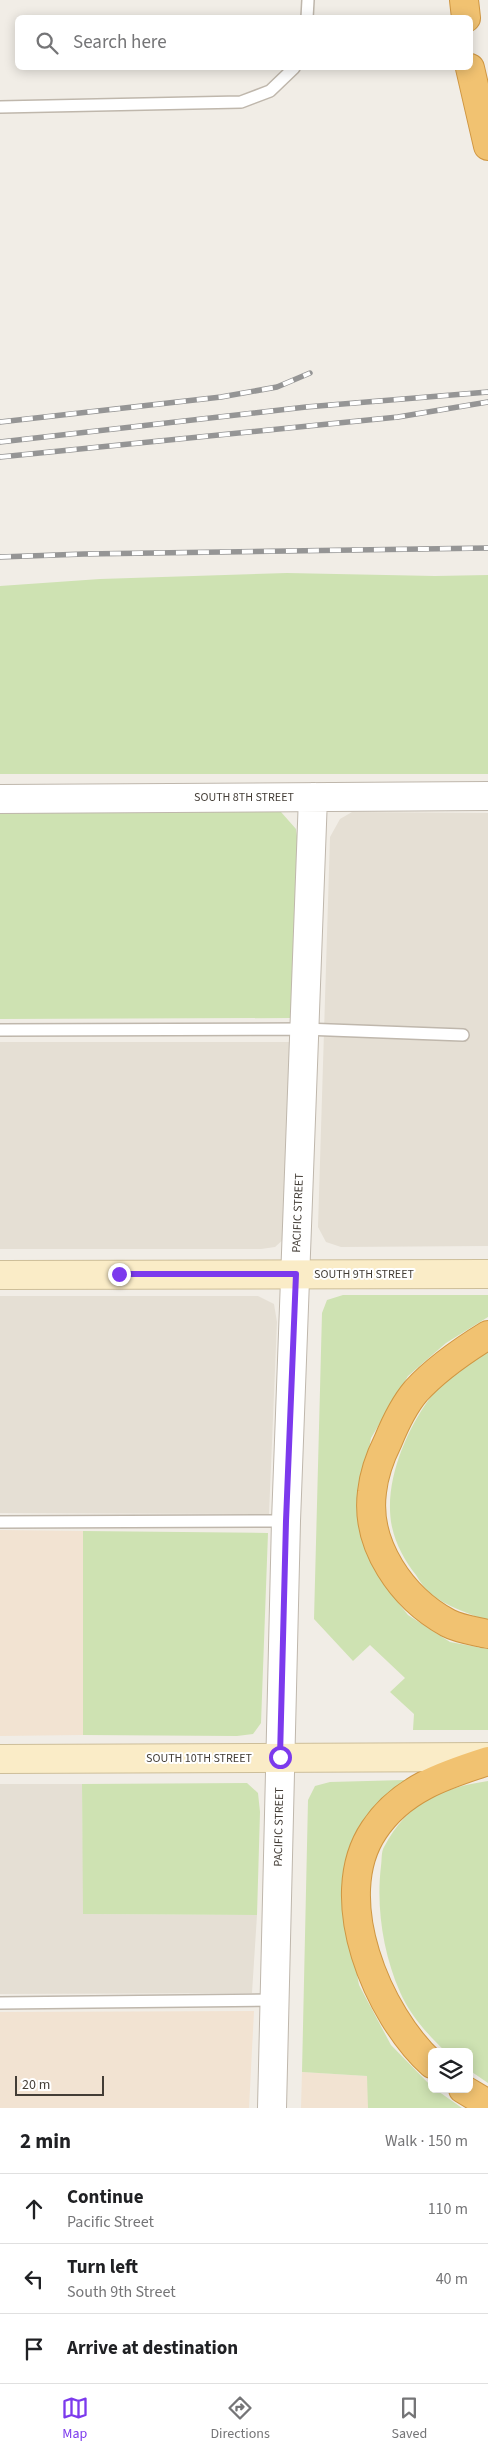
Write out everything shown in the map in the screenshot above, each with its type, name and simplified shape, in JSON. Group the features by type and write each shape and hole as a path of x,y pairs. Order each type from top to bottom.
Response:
{"highway":[{"path":"464,0 466,15"},
{"path":"470,70 488,146"},
{"path":"488,1335 456,1355 416,1392 393,1428 378,1464 372,1493 373,1522 378,1543 389,1567 406,1591 426,1609 449,1624 488,1634"},
{"path":"428,2060 419,2052 395,2021 378,1991 364,1953 358,1921 356,1887 361,1860 373,1830 391,1809 410,1792 438,1777 488,1759"},
{"path":"470,2093 488,2104"}],"main road":[{"name":"SOUTH 9TH STREET","path":"0,1275 488,1274"},
{"name":"SOUTH 10TH STREET","path":"0,1759 280,1757 488,1759"}],"street":[{"name":"SOUTH 8TH STREET","path":"0,799 488,796"},
{"name":"PACIFIC STREET","path":"272,2108 286,1521 313,797"}],"lane":[{"path":"307,15 308,0"},
{"path":"0,107 241,102 270,91 292,70"},
{"path":"0,1030 304,1029 463,1035"},
{"path":"0,1522 286,1521"},
{"path":"0,2003 275,2000"}],"shaded area":[{"path":"352,812 488,813 488,1246 341,1247 326,1242 318,1227 330,837 340,819"},
{"path":"0,1042 292,1042 286,1237 275,1247 261,1249 0,1249"},
{"path":"0,1296 258,1296 274,1304 277,1322 269,1514 0,1513"},
{"path":"0,1530 83,1531 83,1735 0,1736"},
{"path":"0,1784 82,1784 84,1914 257,1915 252,1993 0,1994"},
{"path":"254,2011 249,2108 0,2108 0,2012"},
{"path":"302,2072 368,2076 368,2108 301,2108"}],"green space":[{"path":"287,573 435,576 488,575 488,774 0,774 0,586 100,579"},
{"path":"0,812 281,812 296,829 299,850 291,1018 0,1019"},
{"path":"343,1295 488,1295 488,1317 446,1343 408,1376 371,1438 361,1496 364,1545 382,1582 408,1615 450,1642 488,1649 488,1730 413,1730 414,1714 390,1692 405,1678 370,1645 353,1661 314,1619 322,1313 327,1300"},
{"path":"488,1349 488,1621 451,1606 426,1589 398,1546 392,1527 390,1511 393,1477 398,1460 412,1427 421,1412 430,1398 449,1377"},
{"path":"83,1531 268,1533 261,1723 253,1734 237,1736 83,1735"},
{"path":"405,1780 368,1815 352,1850 346,1914 359,1985 391,2045 428,2083 428,2093 441,2093 462,2108 368,2108 367,2076 302,2072 308,1800 315,1786 330,1782"},
{"path":"488,1781 488,2083 473,2073 473,2048 442,2048 426,2032 409,2009 400,1992 389,1962 382,1930 379,1898 383,1849 393,1832 415,1808 427,1800 441,1793"},
{"path":"247,1783 258,1793 260,1812 257,1915 83,1914 82,1784"}],"railway":[{"path":"0,422 221,397 277,387 310,373"},
{"path":"0,442 306,407 488,392"},
{"path":"0,457 398,417 488,402"},
{"path":"0,557 488,548"}],"route":[{"path":"119,1274 296,1274 286,1521 280,1757"}]}
